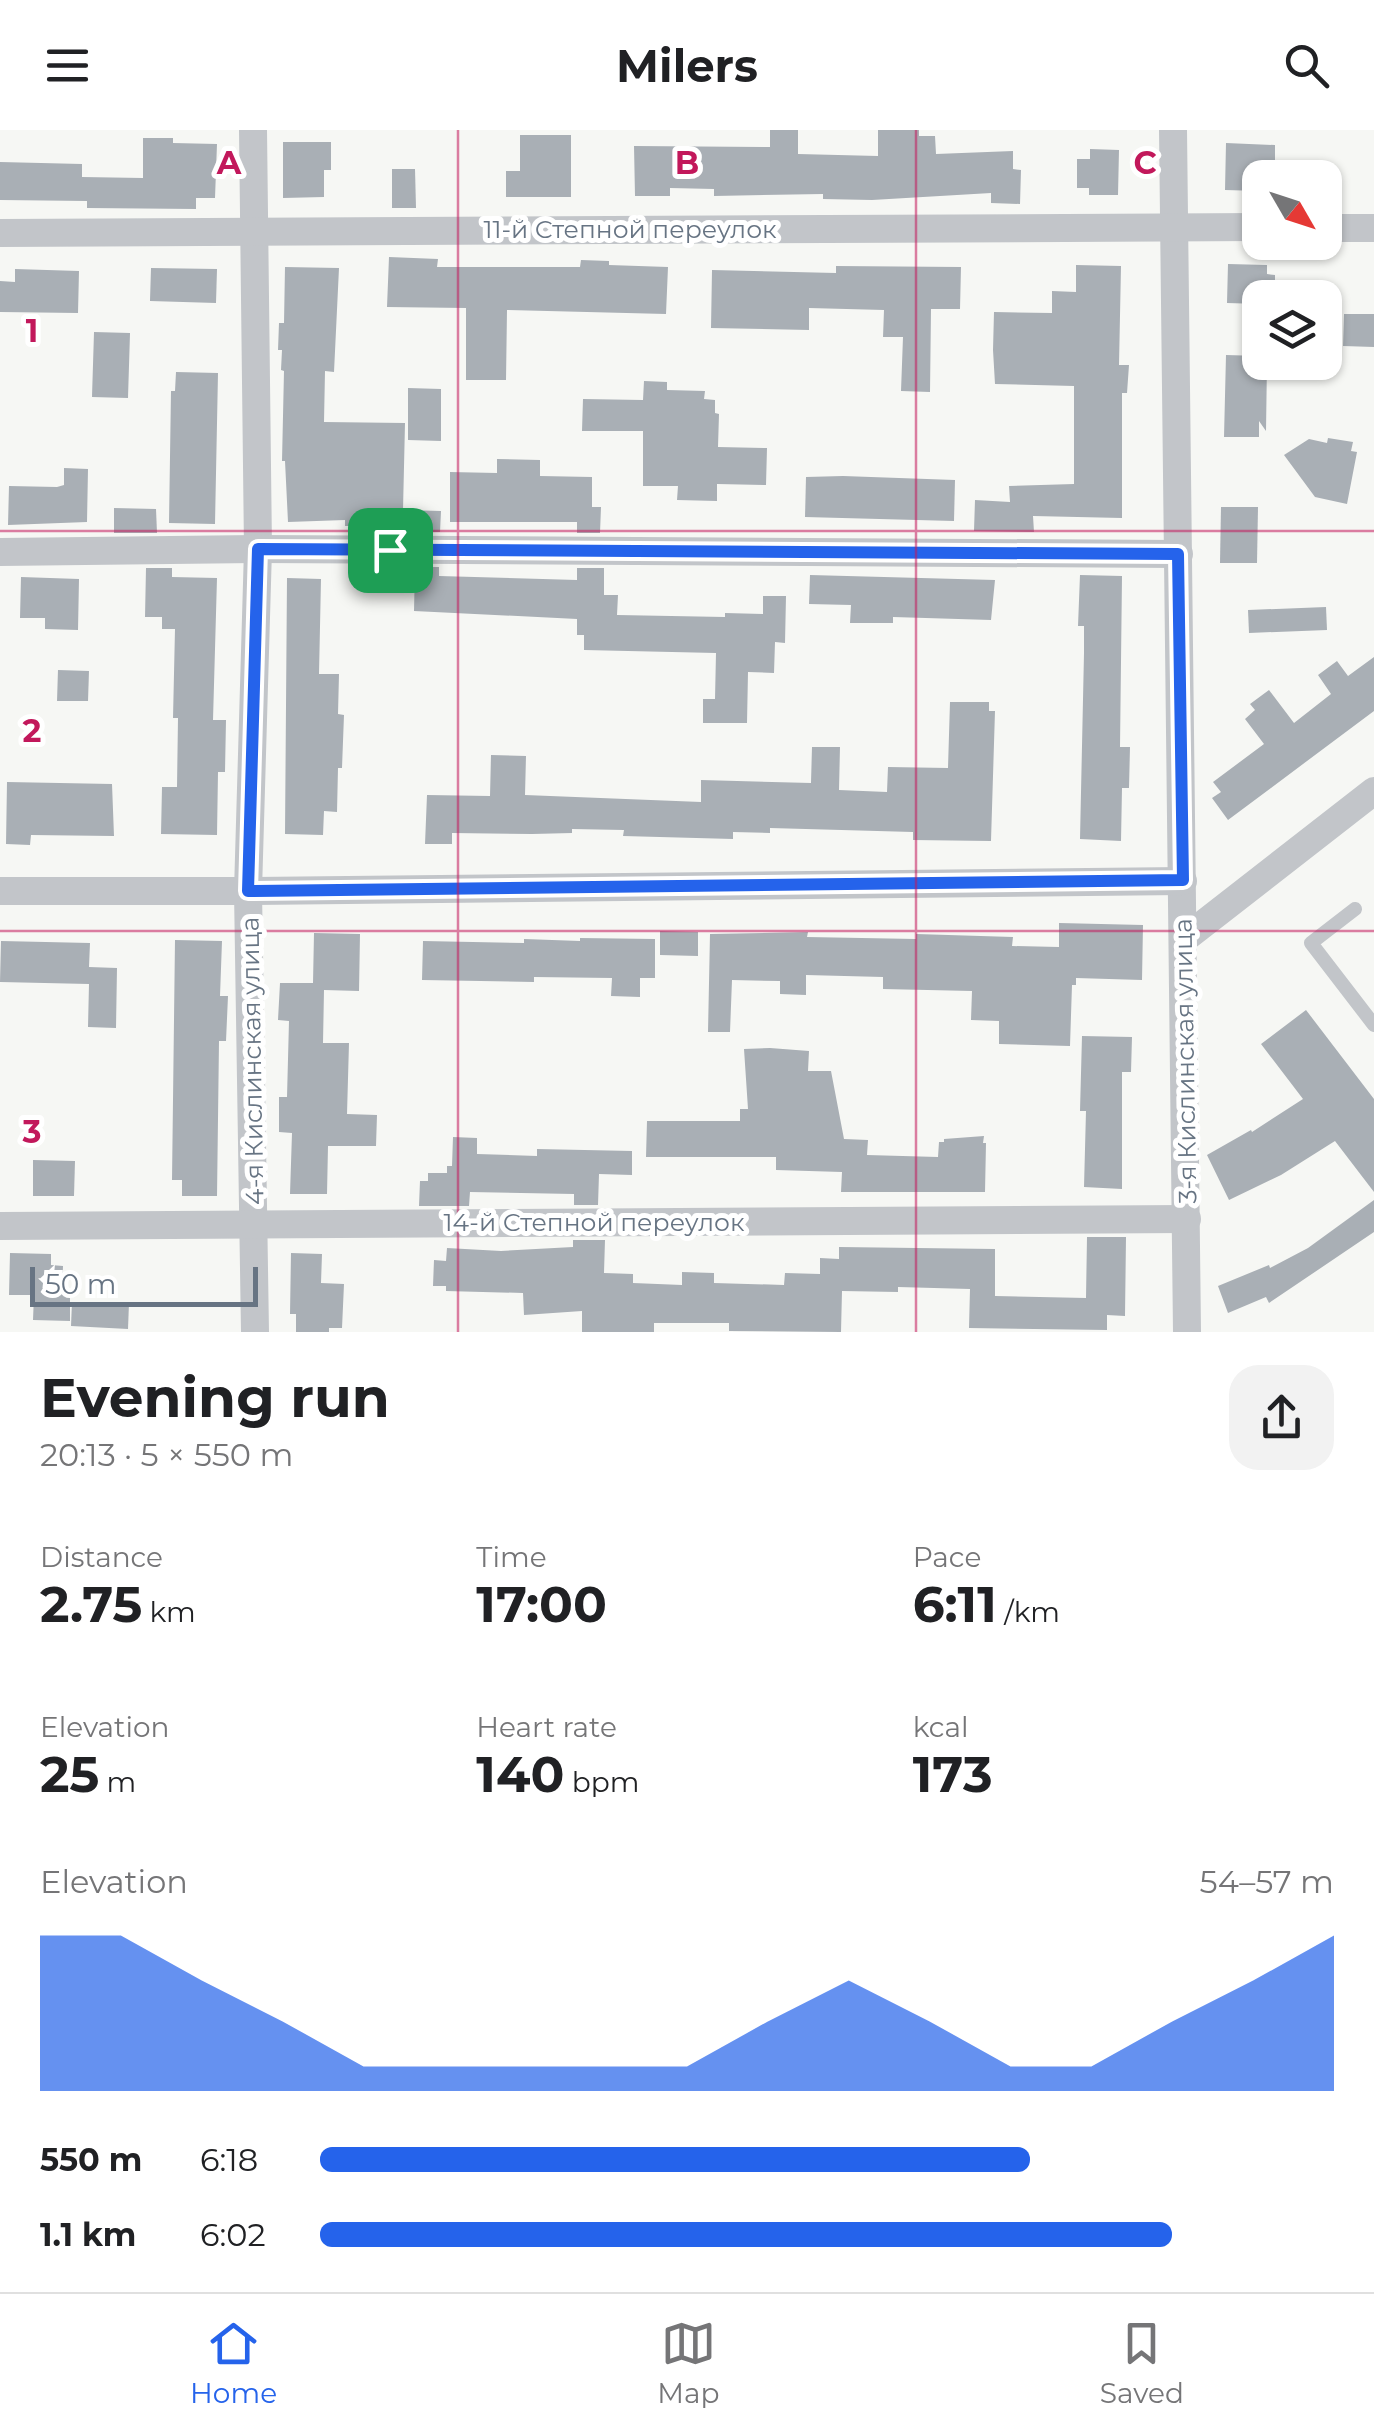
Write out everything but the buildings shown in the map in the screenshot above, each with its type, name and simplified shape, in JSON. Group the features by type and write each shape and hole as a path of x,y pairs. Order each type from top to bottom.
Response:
{"street":[{"name":"4-я Кислинская улица","path":"253,130 258,549 248,891 255,1332"},
{"name":"3-я Кислинская улица","path":"1172,130 1188,1332"},
{"name":"11-й Степной переулок","path":"0,233 1242,228"},
{"path":"1342,228 1374,228"},
{"path":"0,552 258,549 1178,554"},
{"path":"1184,938 1374,791"},
{"path":"0,890 248,891 1183,880"},
{"name":"14-й Степной переулок","path":"0,1226 1187,1219"}],"lane":[{"path":"1354,909 1311,943 1374,1025"}],"route":[{"path":"258,549 390,550 1178,554 1183,880 248,891 258,549"}]}
